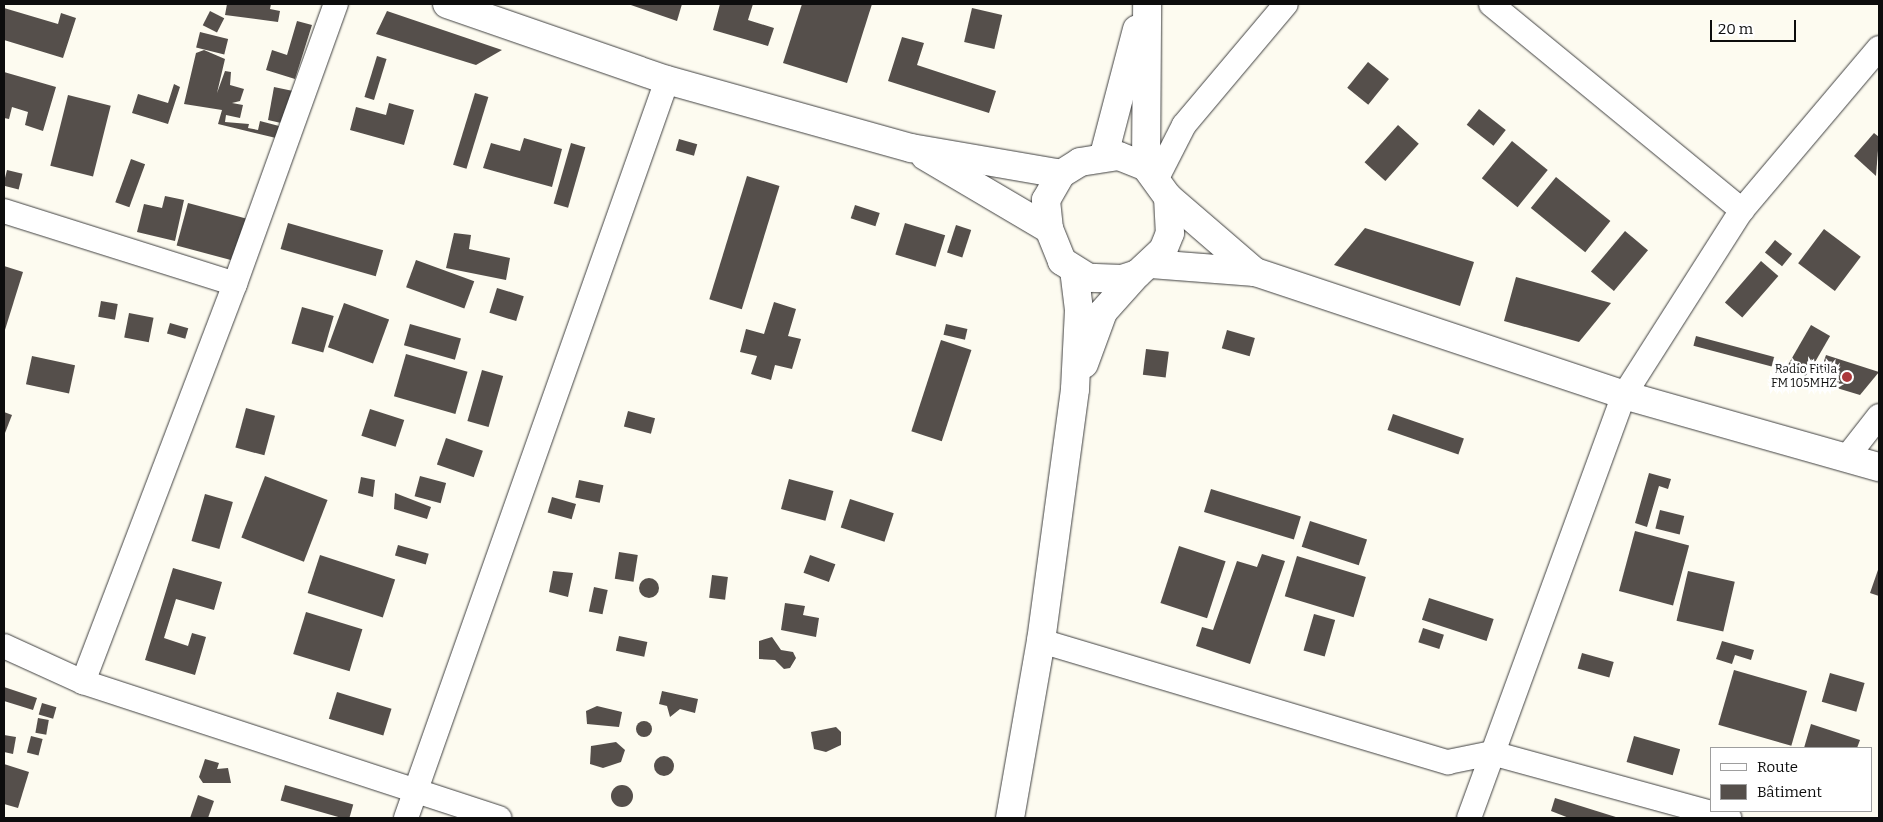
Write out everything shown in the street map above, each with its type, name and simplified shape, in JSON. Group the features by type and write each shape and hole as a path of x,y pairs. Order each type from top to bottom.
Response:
{"street":[{"path":"83,682 235,284 336,4"},
{"path":"447,4 667,80 911,148 1061,174"},
{"path":"1104,155 1146,4"},
{"path":"1075,389 1104,312 1144,269 1170,233 1157,181 1146,4"},
{"path":"1157,181 1184,125 1286,4"},
{"path":"1491,4 1742,210"},
{"path":"1469,818 1624,395 1742,210 1879,48"},
{"path":"406,818 667,80"},
{"path":"911,148 1049,229"},
{"path":"1256,272 1133,160 1104,155 1080,162 1061,174 1046,200 1049,229 1062,260 1074,271 1106,280 1144,269 1256,272 1624,395 1847,456 1879,468"},
{"path":"4,211 235,284"},
{"path":"1010,818 1041,641 1075,389 1078,310 1074,271"},
{"path":"1847,456 1879,416"},
{"path":"1041,641 1448,762 1492,752 1729,818"},
{"path":"4,646 83,682 499,818"}],"building":[{"path":"227,4 271,4 270,9 280,11 278,22 225,15"},
{"path":"628,4 682,4 677,21"},
{"path":"720,4 753,4 748,20 774,28 768,46 713,30"},
{"path":"802,4 872,4 847,83 783,63"},
{"path":"4,8 58,24 61,13 76,18 63,58 4,40"},
{"path":"972,8 1002,15 994,49 964,42"},
{"path":"210,11 224,18 217,33 203,25"},
{"path":"387,11 502,50 476,65 376,34"},
{"path":"297,21 312,25 295,79 266,70 272,50 287,55"},
{"path":"200,32 228,39 224,55 196,48"},
{"path":"902,37 924,43 917,65 996,91 989,113 888,81"},
{"path":"204,50 225,59 217,93 225,71 231,72 230,85 244,89 240,101 232,103 243,105 240,118 226,115 225,122 249,124 248,128 258,130 260,121 279,126 276,138 218,124 222,110 184,104 196,53"},
{"path":"377,56 387,59 374,100 364,97"},
{"path":"1368,62 1389,79 1368,105 1347,88"},
{"path":"4,72 56,87 43,131 25,125 28,112 12,107 9,119 4,118"},
{"path":"174,84 180,87 168,124 132,113 138,94 168,103"},
{"path":"274,87 293,91 281,123 268,120"},
{"path":"475,93 488,97 466,169 453,165"},
{"path":"68,95 111,106 93,176 50,166"},
{"path":"389,103 414,110 404,145 350,130 356,107 386,115"},
{"path":"1479,109 1506,130 1493,146 1467,125"},
{"path":"1398,125 1419,144 1385,181 1365,162"},
{"path":"1874,133 1879,137 1876,176 1854,156"},
{"path":"524,138 562,149 552,187 483,168 491,143 520,151"},
{"path":"679,139 697,144 694,156 676,151"},
{"path":"1512,141 1548,170 1518,207 1482,178"},
{"path":"571,143 585,147 568,208 554,204"},
{"path":"131,159 145,164 129,207 115,202"},
{"path":"7,170 23,174 19,189 4,186"},
{"path":"747,176 780,186 742,309 709,299"},
{"path":"1556,177 1610,221 1585,252 1531,208"},
{"path":"165,196 184,200 175,241 137,232 144,204 162,208"},
{"path":"188,203 246,219 235,261 177,246"},
{"path":"855,205 880,213 875,226 851,218"},
{"path":"288,223 383,250 376,276 281,249"},
{"path":"905,223 945,235 936,267 895,255"},
{"path":"956,225 971,230 962,258 947,253"},
{"path":"1365,228 1474,262 1460,306 1334,265"},
{"path":"1824,229 1861,257 1835,291 1798,263"},
{"path":"1625,231 1648,250 1614,291 1591,272"},
{"path":"454,233 471,235 469,249 510,258 506,280 446,268"},
{"path":"1775,240 1792,254 1782,266 1765,252"},
{"path":"416,260 474,281 464,308 406,287"},
{"path":"1761,261 1778,276 1742,318 1725,303"},
{"path":"4,266 23,272 4,333"},
{"path":"1516,277 1611,303 1579,342 1504,321"},
{"path":"497,288 524,296 516,321 489,313"},
{"path":"101,301 118,304 115,320 98,317"},
{"path":"774,302 796,309 788,336 801,339 792,369 775,365 771,380 751,374 757,356 740,352 746,329 764,334"},
{"path":"344,303 389,319 373,364 328,347"},
{"path":"302,307 334,316 323,353 292,344"},
{"path":"129,313 154,318 149,342 124,338"},
{"path":"170,323 188,328 185,339 167,334"},
{"path":"410,324 461,339 455,360 404,345"},
{"path":"946,324 967,329 965,340 944,335"},
{"path":"1811,325 1830,336 1807,377 1788,366"},
{"path":"1227,330 1255,338 1250,356 1222,348"},
{"path":"1696,336 1774,357 1772,367 1693,346"},
{"path":"941,340 971,350 942,441 911,431"},
{"path":"1146,349 1169,352 1166,378 1143,375"},
{"path":"406,354 468,372 455,414 394,396"},
{"name":"Radio Fitila FM 105MHZ","path":"1826,355 1879,372 1860,395 1817,382"},
{"path":"32,356 75,365 69,394 26,384"},
{"path":"482,370 503,376 489,427 467,421"},
{"path":"246,408 275,416 264,455 235,448"},
{"path":"370,409 404,420 396,447 361,436"},
{"path":"628,411 655,418 651,434 624,426"},
{"path":"4,412 12,415 5,433 4,433"},
{"path":"1393,414 1464,438 1458,454 1387,430"},
{"path":"446,438 483,451 474,477 437,464"},
{"path":"1649,473 1671,479 1668,489 1659,486 1647,527 1635,523"},
{"path":"265,476 328,500 304,562 241,538"},
{"path":"420,476 446,483 441,503 415,496"},
{"path":"361,477 375,480 373,497 358,493"},
{"path":"789,479 833,491 825,521 781,509"},
{"path":"579,480 603,485 600,503 575,498"},
{"path":"1211,489 1301,516 1294,539 1204,512"},
{"path":"395,493 431,507 427,519 394,509"},
{"path":"205,494 233,502 219,549 191,541"},
{"path":"552,497 576,504 572,519 548,512"},
{"path":"850,499 894,513 884,542 841,528"},
{"path":"1660,510 1684,516 1680,534 1655,528"},
{"path":"1310,521 1367,540 1359,565 1302,547"},
{"path":"1635,531 1689,545 1673,605 1619,591"},
{"path":"398,545 429,554 426,564 395,556"},
{"path":"1179,546 1226,561 1207,618 1160,603"},
{"path":"619,552 638,555 634,582 615,579"},
{"path":"1262,554 1285,561 1250,664 1196,646 1202,627 1213,630 1237,561 1257,567"},
{"path":"320,555 395,579 383,617 308,593"},
{"path":"810,555 835,564 829,582 804,573"},
{"path":"1297,556 1366,577 1354,617 1285,596"},
{"path":"1879,567 1879,596 1870,593"},
{"path":"173,568 222,582 214,610 176,599 164,638 188,646 192,633 206,637 195,675 145,660"},
{"path":"553,571 573,573 568,597 549,592"},
{"path":"1688,571 1735,582 1723,631 1677,621"},
{"path":"712,575 728,577 725,600 709,598"},
{"path":"649,578 656,581 659,588 656,595 649,598 642,595 639,588 642,581"},
{"path":"594,587 608,590 602,614 589,611"},
{"path":"1429,598 1494,619 1487,641 1422,620"},
{"path":"785,603 805,606 803,615 819,618 816,637 781,630"},
{"path":"306,612 362,629 350,671 293,654"},
{"path":"1314,614 1335,620 1325,657 1304,651"},
{"path":"1423,628 1444,635 1439,649 1418,642"},
{"path":"619,636 647,642 644,657 616,651"},
{"path":"772,637 781,650 793,652 796,658 790,668 784,669 775,660 759,659 759,641"},
{"path":"1722,641 1754,650 1751,660 1735,655 1732,664 1716,659"},
{"path":"1582,653 1614,662 1609,677 1578,668"},
{"path":"1734,670 1807,691 1791,746 1718,725"},
{"path":"1830,673 1865,683 1856,712 1822,702"},
{"path":"4,687 37,698 33,710 4,701"},
{"path":"662,691 698,699 695,713 680,709 670,717 667,706 659,704"},
{"path":"337,692 392,709 383,735 329,719"},
{"path":"42,703 56,707 53,719 39,715"},
{"path":"597,706 622,712 619,727 587,724 586,711"},
{"path":"38,718 49,720 46,735 35,733"},
{"path":"644,721 650,723 652,729 650,735 644,737 638,735 636,729 638,723"},
{"path":"1811,724 1860,740 1857,747 1804,747"},
{"path":"836,727 841,732 841,745 826,752 814,749 811,732"},
{"path":"4,735 16,737 13,754 4,752"},
{"path":"31,736 43,739 39,755 27,752"},
{"path":"1634,736 1680,749 1673,775 1627,762"},
{"path":"616,742 625,750 621,762 603,768 590,764 591,746"},
{"path":"664,756 671,759 674,766 671,773 664,776 657,773 654,766 657,759"},
{"path":"205,759 219,763 217,769 228,768 231,783 203,783 199,777"},
{"path":"4,764 29,772 18,808 4,804"},
{"path":"285,785 353,805 349,818 342,818 281,800"},
{"path":"622,785 630,788 633,796 630,804 622,807 614,804 611,796 614,788"},
{"path":"198,795 214,801 208,818 190,818"},
{"path":"1555,798 1619,818 1569,818 1551,811"}],"place":[{"name":"Radio Fitila FM 105MHZ","path":"1847,377"}]}
